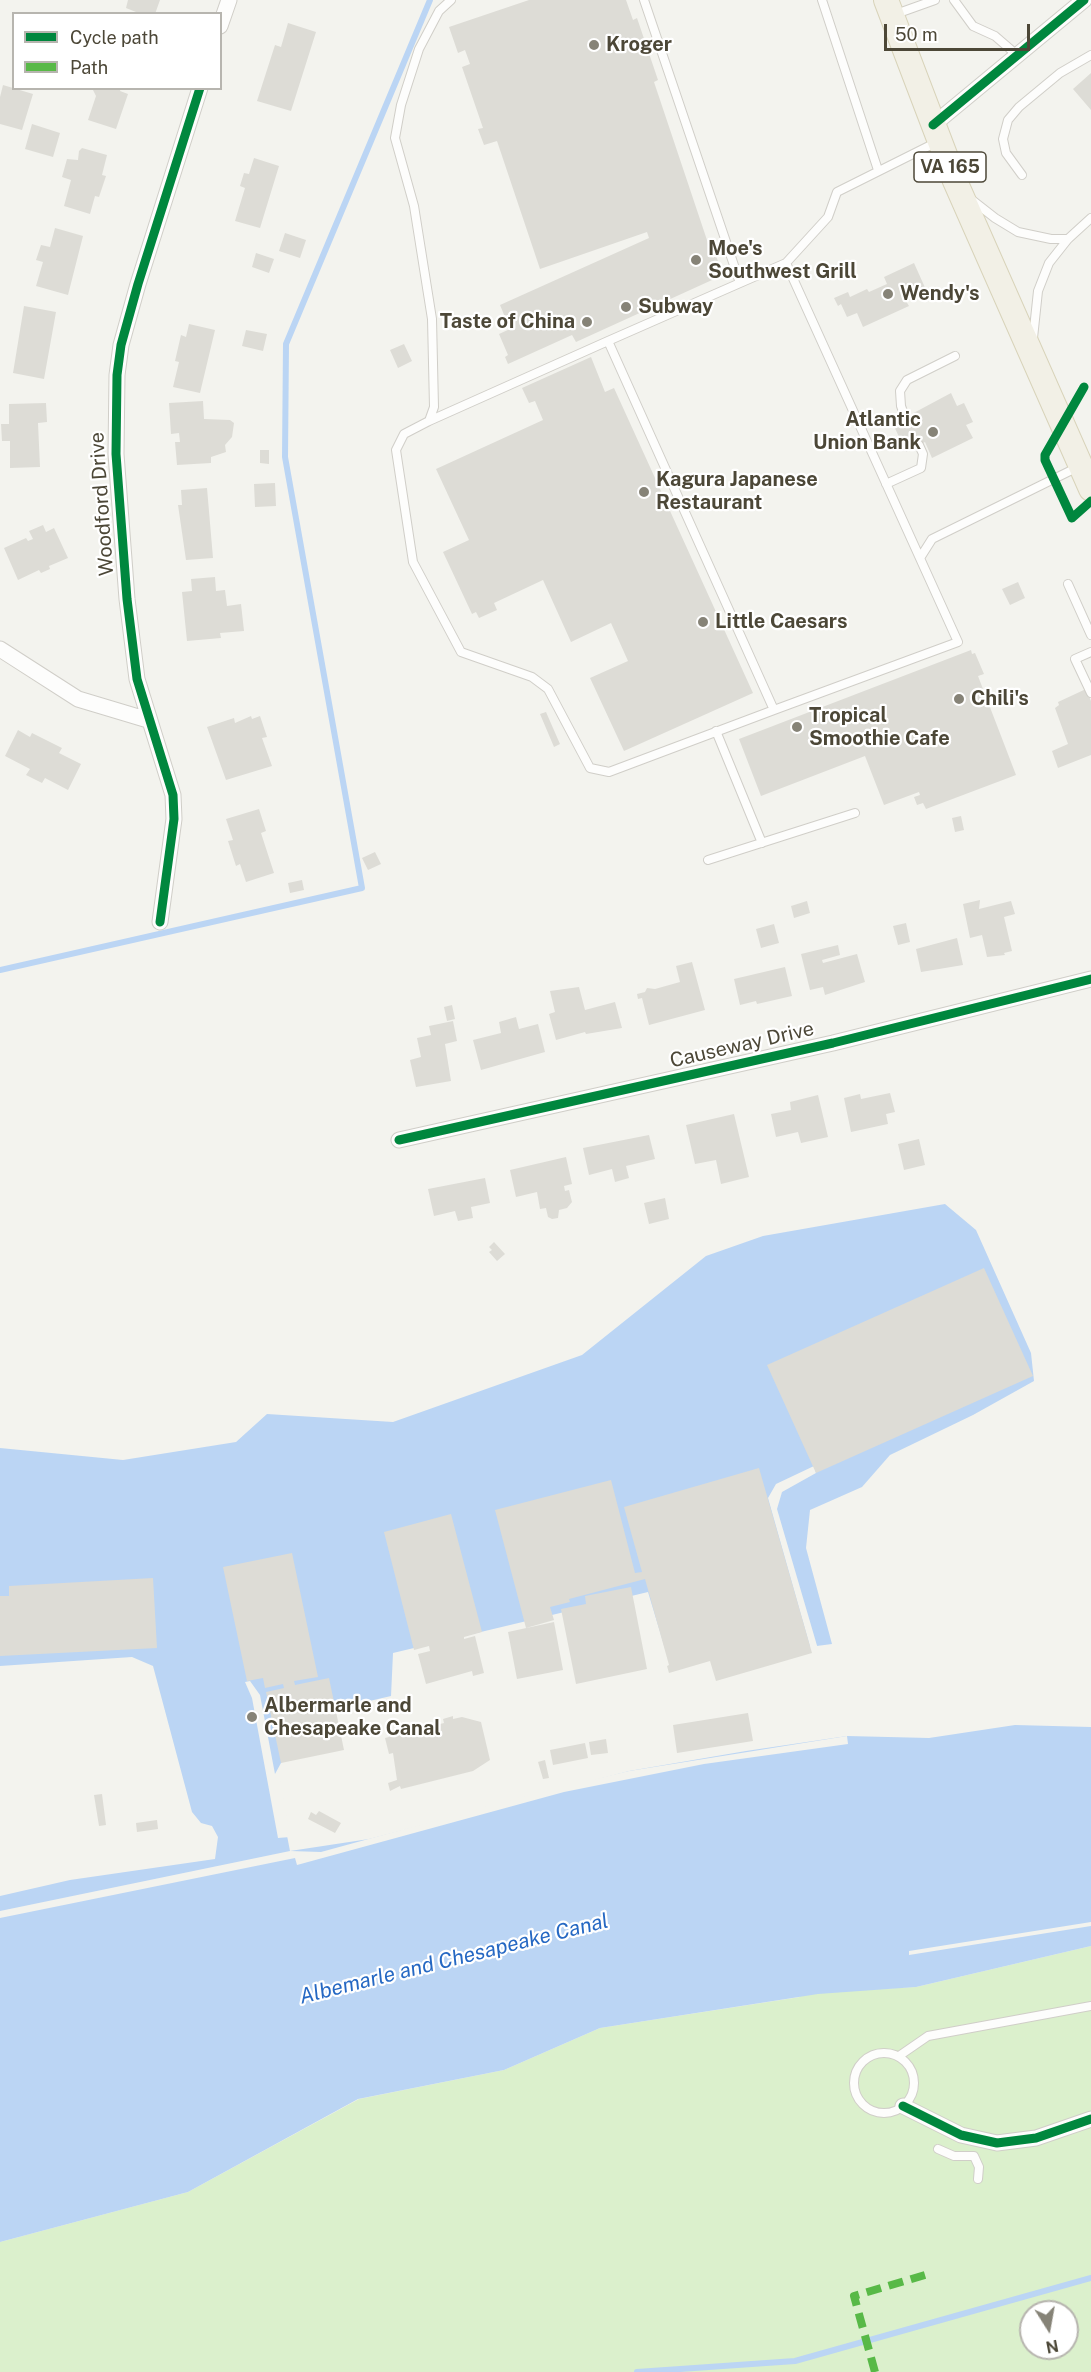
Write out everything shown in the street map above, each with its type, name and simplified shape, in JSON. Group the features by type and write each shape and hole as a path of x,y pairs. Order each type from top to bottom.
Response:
{"main road":[{"name":"VA 165","path":"889,8 955,181 1038,367 1086,462"},
{"path":"1086,462 1091,489"}],"street":[{"path":"222,20 229,0"},
{"path":"936,133 1017,56 1084,0"},
{"name":"Woodford Drive","path":"160,922 174,819 173,795 137,679 127,599 115,435 117,375 122,345 138,284 199,90"},
{"path":"0,649 78,699 148,720"},
{"name":"Causeway Drive","path":"399,1140 833,1043 1091,979"},
{"path":"903,2106 961,2134 997,2143 1036,2139 1091,2119"}],"lane":[{"path":"429,421 434,407 432,319 427,276 414,206 395,138 400,105 419,49 439,11 451,0"},
{"path":"645,0 740,283"},
{"path":"822,0 878,170"},
{"path":"889,8 934,0"},
{"path":"954,0 973,26 995,36 1017,56"},
{"path":"1022,174 1006,153 1003,139 1008,120 1018,107 1060,73 1091,55"},
{"path":"786,263 958,642 609,772 590,768 548,689 532,677 461,652 413,562 396,450 404,434 786,263 828,217 837,192 878,170 936,133"},
{"path":"955,181 983,210 1010,228 1033,236 1068,239"},
{"path":"1038,367 1032,346 1038,291 1048,263 1068,239 1091,218"},
{"path":"608,341 774,710"},
{"path":"905,417 901,406 900,391 907,380 955,356"},
{"path":"886,484 921,468 923,454 919,445"},
{"path":"920,558 933,539 1086,462"},
{"path":"1068,584 1091,635"},
{"path":"1091,652 1075,659 1091,693"},
{"path":"716,731 762,843"},
{"path":"708,860 855,813"},
{"path":"899,2056 928,2036 1091,2006"},
{"path":"882,2052 899,2056 911,2068 915,2078 911,2097 903,2106 884,2113 864,2106 854,2089 857,2068 863,2060 882,2052"},
{"path":"938,2149 954,2156 974,2156 979,2167 978,2179"}],"green space":[{"path":"1091,1946 1091,2372 0,2372 0,2242 188,2192 359,2099 504,2070 600,2028 800,1997 799,1993 916,1987"}],"water":[{"name":"Albermarle and Chesapeake Canal","path":"945,1204 976,1230 1031,1353 1034,1381 973,1415 890,1455 862,1487 810,1510 806,1548 832,1644 670,1665 648,1592 393,1653 391,1696 335,1709 281,1763 275,1774 290,1851 369,1839 629,1771 746,1751 847,1736 929,1738 1015,1725 1091,1727 1091,1946 916,1987 818,1994 600,2028 504,2070 358,2099 188,2192 0,2242 0,1896 70,1880 215,1859 218,1837 212,1826 201,1823 192,1812 153,1666 132,1657 0,1666 0,1448 123,1460 236,1442 267,1414 393,1422 582,1355 706,1256 763,1236"}],"pier":[{"path":"814,1466 816,1473 782,1492 777,1509 818,1649 811,1650 768,1498 776,1484"},
{"path":"250,1681 260,1695 275,1774 279,1773 290,1837 278,1838 252,1698 245,1682"},
{"path":"847,1736 848,1744 704,1764 564,1792 297,1865 295,1858 0,1918 0,1911 290,1851 321,1852 529,1795 629,1771"},
{"path":"1091,1922 1091,1926 909,1955 909,1951"}],"building":[{"path":"128,0 160,0 156,12 136,12 126,8"},
{"path":"529,0 626,0 633,20 637,18 658,80 654,82 713,258 716,256 723,275 576,342 572,335 508,364 505,357 508,355 499,334 510,329 500,305 649,238 647,232 540,269 497,141 484,145 478,129 483,128 462,67 470,64 465,50 458,53 449,27"},
{"path":"288,23 316,32 291,111 257,101 275,45 281,47"},
{"path":"1091,73 1091,110 1073,89"},
{"path":"3,85 12,88 12,90 33,94 22,130 0,124 0,97"},
{"path":"93,90 120,90 128,94 116,129 88,120 96,96"},
{"path":"32,124 60,133 53,157 25,149"},
{"path":"82,148 107,155 102,175 106,176 99,197 95,196 90,214 64,206 71,180 62,177 67,159 78,160 79,151"},
{"path":"254,158 279,166 260,228 235,221 245,188 240,186 244,173 249,174"},
{"path":"55,228 83,236 68,295 36,286 43,262 36,260 41,245 50,247"},
{"path":"285,233 306,240 300,258 279,251"},
{"path":"256,253 274,259 269,273 252,267"},
{"name":"Wendy's","path":"914,263 927,292 906,301 909,306 863,327 857,313 847,317 841,304 838,306 834,298 848,292 850,297 867,289 869,292 887,284 884,277"},
{"path":"24,306 56,312 44,379 13,373"},
{"path":"189,324 215,330 200,393 173,387 179,362 175,361 181,335 186,337"},
{"path":"246,330 267,334 263,351 242,346"},
{"path":"404,344 412,361 398,368 390,350"},
{"path":"591,357 605,392 614,388 753,693 624,751 590,678 628,661 611,623 571,642 543,580 494,603 497,610 479,618 476,612 472,614 443,552 469,540 436,469 543,420 535,401 529,403 522,388"},
{"name":"Atlantic Union Bank","path":"951,393 957,406 964,403 973,422 966,425 973,438 932,458 925,442 906,452 893,424"},
{"path":"203,401 204,419 230,420 234,423 232,437 225,445 226,452 211,457 211,463 177,465 175,442 180,442 179,433 171,434 169,403"},
{"path":"46,403 47,422 38,423 40,467 10,468 10,441 2,441 1,424 9,424 9,404"},
{"path":"260,450 269,450 269,464 260,463"},
{"path":"275,483 276,506 255,507 254,484"},
{"path":"207,488 213,558 186,560 178,505 182,505 181,490"},
{"path":"43,525 46,532 54,528 68,558 49,566 50,569 41,573 39,570 18,580 4,548 26,538 28,541 33,539 29,531"},
{"path":"215,577 216,591 225,590 227,606 241,604 244,631 220,633 221,638 187,641 182,592 192,591 191,579"},
{"path":"1018,582 1025,598 1010,605 1002,589"},
{"path":"971,650 972,654 975,653 984,674 978,676 1016,775 926,809 923,803 917,805 914,797 920,795 919,792 884,805 865,756 761,796 739,739"},
{"path":"1086,689 1091,701 1091,755 1058,768 1052,751 1068,744 1055,708 1059,705 1058,702"},
{"path":"546,712 560,744 554,747 540,714"},
{"path":"251,716 252,719 260,716 267,737 262,738 272,766 226,780 207,727 234,718 235,723"},
{"path":"18,730 30,737 32,733 62,748 59,753 81,764 68,790 45,778 42,783 26,775 30,769 5,756"},
{"path":"259,809 266,831 261,833 274,873 246,882 240,864 236,866 228,841 233,840 226,819"},
{"path":"961,816 964,830 955,832 952,818"},
{"path":"375,852 381,864 368,870 362,858"},
{"path":"302,880 304,890 290,893 288,883"},
{"path":"980,900 979,909 1011,901 1015,914 1004,917 1012,951 1004,953 1005,955 987,957 982,935 970,938 963,904"},
{"path":"807,901 810,913 794,918 791,906"},
{"path":"906,923 910,942 898,945 893,926"},
{"path":"774,924 779,943 761,948 756,929"},
{"path":"957,938 963,965 921,972 916,949"},
{"path":"838,945 840,955 822,960 823,963 857,954 865,982 825,995 823,987 810,990 801,954"},
{"path":"692,962 705,1010 649,1025 642,998 638,999 637,994 645,992 647,988 655,989 680,982 676,966"},
{"path":"785,967 792,996 757,1004 756,1001 740,1005 734,979"},
{"path":"579,987 585,1010 615,1002 622,1028 586,1034 585,1032 556,1040 549,1014 555,1012 550,991"},
{"path":"452,1005 455,1019 447,1021 444,1007"},
{"path":"516,1017 519,1029 538,1024 545,1052 481,1070 473,1040 501,1033 499,1022"},
{"path":"453,1021 457,1041 445,1044 451,1081 416,1087 410,1060 421,1057 417,1038 431,1035 429,1026"},
{"path":"890,1093 895,1112 886,1114 888,1124 851,1132 844,1098 860,1094 861,1099"},
{"path":"818,1095 828,1137 801,1143 798,1132 776,1137 771,1114 791,1110 790,1102"},
{"path":"734,1114 749,1177 721,1184 716,1160 695,1164 686,1125"},
{"path":"649,1135 655,1159 626,1166 629,1178 615,1182 612,1169 589,1175 583,1148"},
{"path":"919,1139 925,1165 904,1170 898,1144"},
{"path":"566,1157 572,1184 564,1186 565,1191 569,1190 572,1202 567,1208 559,1210 558,1218 548,1217 546,1208 540,1209 537,1192 516,1197 510,1170"},
{"path":"485,1178 490,1203 471,1207 473,1218 458,1221 455,1211 434,1216 428,1189"},
{"path":"665,1198 669,1219 649,1224 644,1203"},
{"path":"494,1242 505,1254 497,1261 489,1252 492,1250 489,1247"},
{"path":"984,1268 1033,1376 816,1473 767,1365"},
{"path":"759,1468 812,1653 716,1681 710,1661 669,1673 667,1666 669,1665 645,1579 569,1599 570,1602 550,1607 554,1620 526,1628 495,1510 611,1480 635,1573 642,1572 624,1507"},
{"path":"451,1514 482,1632 464,1637 464,1639 475,1636 484,1673 473,1676 472,1671 426,1684 418,1654 430,1651 429,1646 414,1650 384,1532"},
{"path":"292,1553 318,1677 294,1681 295,1685 329,1678 344,1750 281,1763 266,1692 284,1688 283,1684 265,1688 263,1678 247,1681 223,1567"},
{"path":"153,1578 157,1648 0,1656 0,1596 9,1596 9,1586"},
{"path":"631,1587 647,1669 576,1684 561,1609 586,1604 585,1596"},
{"path":"554,1622 563,1670 517,1679 508,1632"},
{"path":"748,1713 753,1741 677,1753 673,1725"},
{"path":"453,1716 453,1719 462,1717 481,1722 490,1760 473,1771 401,1789 400,1786 390,1791 388,1783 397,1780 393,1753 389,1754 385,1738 389,1737 388,1733 403,1729 404,1733 444,1723 443,1719"},
{"path":"606,1739 608,1753 591,1755 589,1742"},
{"path":"585,1743 588,1758 553,1765 550,1750"},
{"path":"545,1760 549,1778 543,1779 538,1762"},
{"path":"102,1794 106,1825 99,1826 94,1795"},
{"path":"319,1811 341,1823 335,1833 308,1819 311,1812 316,1815"},
{"path":"157,1820 158,1829 137,1832 136,1823"}],"waterway":[{"path":"0,970 362,888 285,457 286,344 430,0"},
{"path":"637,2372 795,2361 1091,2278"}],"marked path":[{"path":"875,2372 854,2296 925,2275"}],"cycle path":[{"path":"933,125 1084,0"},
{"path":"160,922 174,819 173,795 137,679 127,599 116,454 117,375 121,345 138,284 199,90"},
{"path":"1084,387 1045,455 1045,460 1072,518 1091,501"},
{"path":"399,1140 833,1043 1091,979"},
{"path":"903,2106 961,2135 997,2143 1036,2138 1091,2119"}],"place":[{"name":"Kroger","path":"594,45"},
{"name":"Moe's Southwest Grill","path":"696,260"},
{"name":"Wendy's","path":"888,294"},
{"name":"Subway","path":"626,307"},
{"name":"Taste of China","path":"587,322"},
{"name":"Atlantic Union Bank","path":"933,432"},
{"name":"Kagura Japanese Restaurant","path":"644,492"},
{"name":"Little Caesars","path":"703,622"},
{"name":"Chili's","path":"959,699"},
{"name":"Tropical Smoothie Cafe","path":"797,727"},
{"name":"Albermarle and Chesapeake Canal","path":"252,1717"}],"water label":[{"name":"Albemarle and Chesapeake Canal","path":"454,1959"}]}
